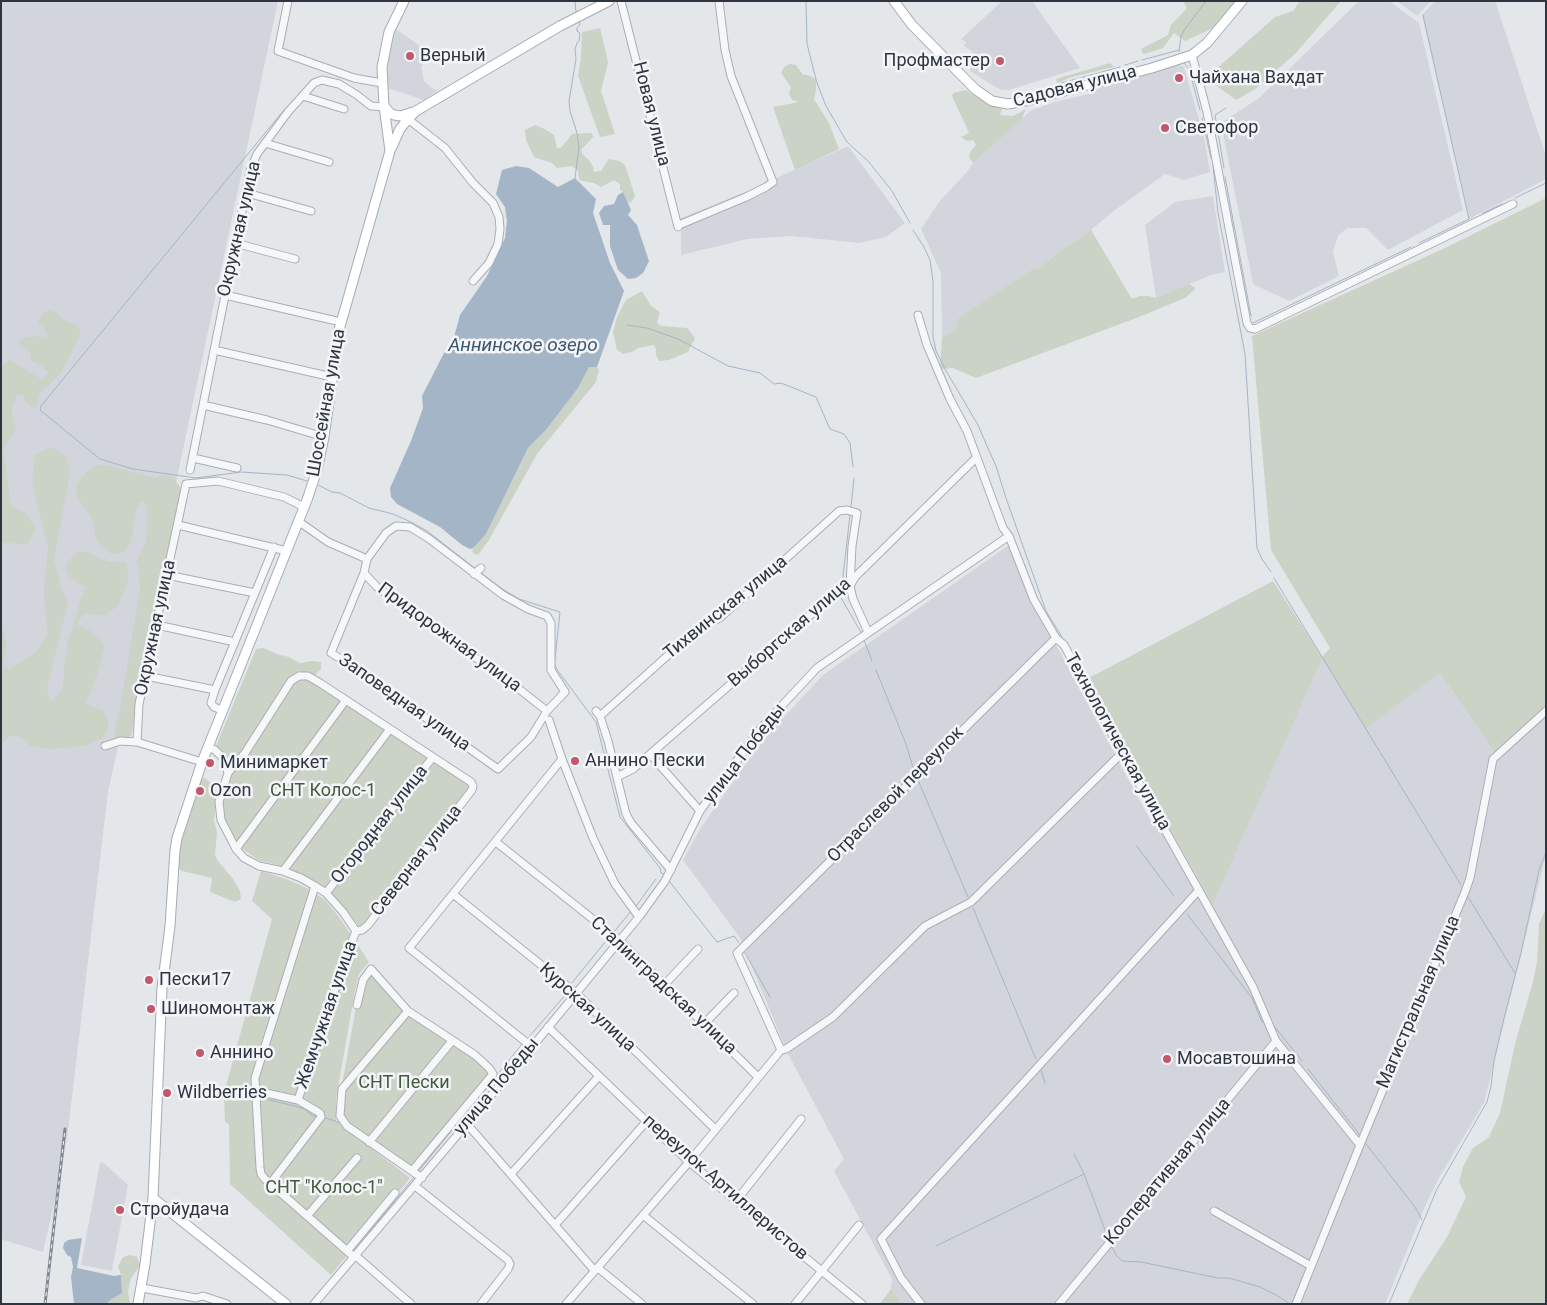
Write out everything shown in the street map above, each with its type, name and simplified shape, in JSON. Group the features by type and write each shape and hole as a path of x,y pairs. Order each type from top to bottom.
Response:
{"main road":[{"path":"390,151 384,107 382,67 389,32 404,1"},
{"path":"384,107 390,113 401,116 415,111 553,30 598,5 609,1"},
{"name":"Садовая улица","path":"894,1 912,25 975,89 986,98 1008,104 1160,66 1192,55 1207,43 1242,1"},
{"name":"Шоссейная улица","path":"138,1304 142,1288 153,1198 162,988 170,926 175,850 180,826 222,710 287,550 317,470 324,437 341,322 390,151 400,129 415,111"},
{"path":"153,1198 286,1304"}],"street":[{"path":"288,1 278,51 354,78 382,83"},
{"name":"Новая улица","path":"621,1 678,226 746,197 773,182 731,76 725,50 719,1"},
{"path":"1192,55 1207,112 1246,324 1250,328 1255,328 1512,204"},
{"name":"Окружная улица","path":"190,470 253,161 264,143 288,112 314,83 322,80 339,84 371,106 384,107"},
{"path":"303,96 344,109"},
{"path":"408,119 445,148 473,183 493,203 499,217 498,244 489,263 473,282"},
{"path":"264,143 329,162"},
{"path":"247,193 311,211"},
{"path":"236,243 295,260"},
{"path":"225,295 341,322"},
{"name":"Технологическая улица","path":"918,315 927,345 942,382 967,431 1003,528 1009,536 1034,600 1056,638 1064,645 1122,754 1199,890 1252,987 1276,1041 1360,1145"},
{"path":"214,350 332,377"},
{"path":"203,405 267,420 324,437"},
{"path":"193,458 237,468"},
{"name":"Выборгская улица","path":"617,777 633,769 830,597 850,586 855,577 976,458"},
{"name":"Окружная улица","path":"137,742 137,719 186,484 218,481 284,497 304,507"},
{"name":"Тихвинская улица","path":"617,777 598,713 694,632 721,617 839,511 848,510 857,513 852,546 850,586"},
{"path":"298,521 328,542 368,558 390,529 396,526 410,527 477,571 503,595 528,610 547,616 551,623 551,670 565,692 547,712"},
{"path":"178,526 287,550"},
{"name":"улица Победы","path":"314,1304 422,1178 639,916 665,881 700,812 761,728 817,668 1009,536"},
{"path":"222,710 214,707 211,703 215,690 274,547"},
{"name":"Придорожная улица","path":"368,558 364,573 377,587 520,689 547,712"},
{"name":"Заповедная улица","path":"364,573 331,653 357,669 498,769 531,737 547,712"},
{"path":"168,575 255,593"},
{"path":"850,586 853,599 868,632"},
{"path":"157,625 235,642"},
{"name":"Отраслевой переулок","path":"781,1050 736,953 1056,638"},
{"path":"146,676 215,690"},
{"path":"356,931 343,912 326,893 301,878 283,871 259,866 244,858 236,849 220,820 219,802 228,773 245,753 291,681 300,676 308,676 433,757"},
{"path":"236,849 346,700"},
{"name":"Магистральная улица","path":"1296,1304 1465,892 1470,878 1493,759 1546,711"},
{"path":"549,720 593,838 615,884 639,916"},
{"path":"283,871 390,729"},
{"path":"105,746 120,741 137,742 202,762"},
{"path":"208,747 215,750 224,759 228,773"},
{"path":"650,754 700,812"},
{"path":"566,1304 689,1162 781,1050 786,1049 833,1017 925,926 971,902 1122,754"},
{"name":"Северная улица","path":"356,931 362,930 368,925 472,790 471,782 433,757"},
{"name":"Огородная улица","path":"326,893 433,757"},
{"path":"532,1046 409,948 562,759"},
{"path":"617,777 626,814 671,870"},
{"name":"Сталинградская улица","path":"496,842 619,940 758,1077"},
{"path":"315,886 255,1078 260,1174 347,1251 412,1304"},
{"path":"921,1304 901,1278 880,1239 1199,890"},
{"name":"Курская улица","path":"453,894 576,993 715,1129"},
{"name":"Жемчужная улица","path":"298,1100 343,964 356,931"},
{"path":"665,984 698,950"},
{"path":"357,1005 363,980 372,969 408,1011 475,1055 493,1074 412,1172"},
{"path":"705,1023 734,993"},
{"path":"408,1011 342,1089 340,1116 347,1126 422,1178"},
{"name":"переулок Артиллеристов","path":"548,1027 689,1162 862,1304"},
{"path":"369,1142 452,1041"},
{"name":"Кооперативная улица","path":"1059,1304 1276,1041"},
{"path":"511,1174 599,1076"},
{"path":"256,1091 298,1100 320,1113 321,1116 270,1184"},
{"path":"736,1201 801,1119"},
{"path":"555,1225 646,1122"},
{"path":"467,1124 596,1269 642,1304"},
{"path":"307,1216 357,1158"},
{"path":"415,1186 508,1260 510,1264 508,1268 480,1304"},
{"path":"347,1251 395,1193"},
{"path":"1214,1211 1311,1266"},
{"path":"643,1215 753,1304"},
{"path":"795,1304 859,1225"},
{"path":"142,1288 196,1298 203,1296 227,1304"}],"shaded area":[{"path":"1,1 278,1 108,792 68,1131 61,1174 43,1252 1,1239"},
{"path":"1002,1 1032,1 1080,68 1009,90 997,88 970,71 973,52 964,46 966,42 961,39"},
{"path":"1359,1 1389,1 1419,23 1463,210 1388,250 1366,228 1347,228 1338,236 1333,252 1339,276 1289,301 1253,284 1221,123 1259,98"},
{"path":"1397,1 1431,1 1417,16"},
{"path":"1435,1 1495,1 1546,156 1546,179 1469,219 1422,15"},
{"path":"396,29 431,54 421,67 424,81 433,89 438,90 424,100 387,88 389,48"},
{"path":"1180,65 1184,67 1204,137 1210,172 1184,180 1165,174 1038,269 1035,269 958,318 956,330 942,337 941,273 921,229 939,202 973,163 1030,111 1054,102 1093,93 1093,89"},
{"path":"848,146 905,223 886,237 859,243 792,236 747,239 681,255 681,218 743,193"},
{"path":"1213,196 1225,272 1211,275 1156,298 1145,225 1175,202"},
{"path":"1009,545 1033,602 1153,825 1164,814 1213,903 1322,657 1440,673 1494,752 1515,746 1546,717 1546,855 1484,1103 1440,1176 1426,1204 1385,1304 902,1304 891,1289 892,1279 834,1171 844,1159 788,1054 740,938 683,860 700,829 747,762 771,731 823,675"},
{"path":"100,1162 105,1164 128,1185 112,1271 81,1265"}],"green space":[{"path":"1183,1 1235,1 1213,28 1185,41 1174,33 1163,48 1145,54 1142,53 1141,49 1168,35 1171,25 1187,8"},
{"path":"1300,1 1341,1 1295,54 1255,89 1236,100 1206,78 1275,17 1293,11"},
{"path":"600,28 608,62 601,91 615,134 600,137 578,76 582,32"},
{"path":"1110,63 1114,67 1072,77 1057,83 1056,79"},
{"path":"790,64 796,65 803,75 816,79 814,99 829,123 839,149 795,170 773,107 799,102 792,100 789,94 791,87 781,73 784,67"},
{"path":"966,90 986,103 1002,109 1000,115 1013,116 1026,109 1021,120 973,163 969,157 970,152 976,145 973,140 967,141 961,137 969,133 952,96 953,93"},
{"path":"535,125 554,135 557,148 561,148 572,134 592,133 593,137 581,150 583,155 589,160 594,172 601,171 609,159 619,161 625,165 635,196 633,200 630,203 627,202 623,192 620,190 620,184 614,180 601,187 579,179 578,171 572,166 557,168 552,163 534,157 526,140 525,130"},
{"path":"1546,198 1546,717 1515,746 1494,752 1440,673 1366,728 1322,658 1213,904 1087,679 1273,581 1322,657 1330,648 1271,550 1252,336 1445,248"},
{"path":"1091,230 1132,299 1140,296 1156,298 1189,284 1195,288 1194,290 1185,298 1139,317 976,378 953,368 940,369 942,337 956,330 958,318 1035,268 1038,269"},
{"path":"642,291 651,306 660,312 657,323 661,326 687,328 695,338 688,352 669,360 659,361 654,345 638,348 623,354 617,350 613,332 617,317 626,300"},
{"path":"51,310 64,320 76,325 80,329 79,337 61,373 41,392 35,408 26,403 23,395 17,395 11,411 16,429 3,448 11,506 25,512 36,529 27,545 1,542 1,366 10,360 43,380 48,373 41,365 31,361 30,352 18,342 26,337 36,336 47,339 47,333 38,322 43,313"},
{"path":"589,367 597,367 599,370 596,382 537,454 489,540 478,555 475,554 472,552 473,548 486,534 528,448 546,430 578,388"},
{"path":"51,447 66,456 70,472 54,560 62,590 67,600 67,607 47,688 50,701 54,700 63,686 68,641 85,587 69,577 65,565 77,552 87,552 111,562 126,562 129,578 118,606 105,615 84,614 76,624 88,629 100,639 105,647 86,704 104,711 108,721 107,731 102,738 84,746 49,749 30,746 21,737 10,736 1,744 1,621 6,641 4,664 10,669 36,652 47,635 44,590 48,547 32,482 35,455"},
{"path":"98,465 106,465 155,478 163,475 172,476 181,488 131,736 126,739 116,738 115,730 140,588 138,566 136,563 146,542 147,512 146,504 140,501 136,511 131,542 122,553 112,554 101,547 95,538 93,520 77,497 76,485 88,470"},
{"name":"СНТ Колос-1","path":"263,648 300,663 321,662 321,669 308,680 472,787 366,925 360,928 346,909 313,880 271,863 260,861 241,848 227,826 221,809 227,782 248,751 237,756 226,757 219,752 216,746 256,649"},
{"path":"205,778 212,784 216,803 214,820 217,832 215,855 240,891 241,899 235,902 210,892 212,878 182,871 176,862 199,780"},
{"name":"СНТ \"Колос-1\"","path":"261,871 309,889 325,900 339,917 369,962 359,974 355,990 336,1099 336,1121 410,1178 331,1275 230,1184 229,1124 225,1122 224,1093 272,919 252,901"},
{"path":"1546,908 1546,1304 1407,1304 1419,1280 1447,1237 1466,1197 1459,1182 1463,1167 1473,1148 1489,1137 1500,1113 1516,1040 1533,982 1537,962 1539,924"},
{"name":"СНТ Пески","path":"369,969 405,1010 474,1057 490,1074 411,1168 350,1125 341,1114 342,1085 361,979"},
{"path":"130,1255 137,1257 140,1264 131,1278 128,1291 130,1304 107,1304 122,1293 121,1275 118,1266 123,1257"},
{"path":"891,1289 902,1304 880,1304"}],"water":[{"name":"Аннинское озеро","path":"516,166 529,168 558,187 575,178 596,199 593,213 610,263 624,291 597,367 589,367 578,388 546,430 528,448 486,534 470,549 462,545 440,527 397,504 391,497 390,488 423,408 422,396 444,353 451,348 460,315 487,276 505,238 507,221 505,207 496,194 502,170"},
{"path":"623,192 631,210 628,215 637,225 649,261 643,273 636,278 628,279 618,270 610,246 610,225 603,225 599,213 604,206 614,204 618,195"},
{"path":"82,1238 77,1268 114,1276 121,1275 122,1293 106,1304 74,1304 71,1277 73,1267 71,1257 67,1255 63,1248 64,1243 68,1240"}],"waterway":[{"path":"575,1 576,12"},
{"path":"806,1 807,44 817,83 826,106 847,142 869,162 892,191 910,223"},
{"path":"1179,52 1181,36 1206,1"},
{"path":"1419,243 1469,219 1423,15"},
{"path":"575,178 579,147 569,101 576,59 575,49 579,41 580,33 577,31 580,25 579,21"},
{"path":"1142,60 1179,50"},
{"path":"1125,65 1138,61"},
{"path":"1184,63 1189,69 1200,110"},
{"path":"1058,84 1120,67"},
{"path":"1224,168 1215,115 1226,108"},
{"path":"284,110 41,406 40,410 100,459 133,469 196,478 241,472 287,475 307,481"},
{"path":"1202,118 1211,158"},
{"path":"1213,166 1218,213 1245,354 1257,548 1271,572"},
{"path":"1225,177 1251,316"},
{"path":"1515,198 1546,183"},
{"path":"1483,213 1502,204"},
{"path":"913,230 930,260 933,281 933,337 936,351 978,425 996,466 1046,611 1062,637"},
{"path":"1253,323 1411,247"},
{"path":"627,325 647,328 678,339 728,366 760,373 774,384 781,383 816,397 830,429 844,434 850,443 853,467"},
{"path":"851,507 854,478"},
{"path":"318,485 332,492 340,493 369,508 393,514 413,523 427,531 476,569"},
{"path":"842,585 850,515"},
{"path":"480,572 519,599 560,612 555,659"},
{"path":"1274,578 1461,885"},
{"path":"840,596 862,634"},
{"path":"864,640 872,661"},
{"path":"554,663 596,722 620,817 660,868 661,873 664,874"},
{"path":"876,670 906,744 914,771"},
{"path":"918,780 968,897"},
{"path":"1136,845 1174,896"},
{"path":"1389,1304 1437,1189 1487,1102 1504,1018 1521,953 1539,870 1546,852"},
{"path":"636,906 656,879"},
{"path":"669,881 717,942 734,936 739,943"},
{"path":"1468,897 1515,973"},
{"path":"973,908 1036,1059"},
{"path":"614,932 631,911"},
{"path":"1187,914 1252,998 1262,1022"},
{"path":"571,984 610,936"},
{"path":"744,951 770,997"},
{"path":"528,1038 567,993 567,990"},
{"path":"1274,1026 1302,1061"},
{"path":"418,1172 523,1043"},
{"path":"1308,1069 1360,1135"},
{"path":"1041,1070 1045,1083"},
{"path":"260,1098 295,1106 304,1109 313,1116 318,1116"},
{"path":"323,1117 343,1125"},
{"path":"1366,1144 1415,1207 1422,1220"},
{"path":"1074,1154 1084,1174 1108,1238"},
{"path":"353,1252 414,1177 400,1167"},
{"path":"936,1246 1084,1174"},
{"path":"1112,1247 1122,1261 1141,1262 1218,1278 1229,1278 1260,1287 1290,1304"},
{"path":"336,1273 349,1257"}],"railway":[{"path":"45,1304 65,1129"}],"place":[{"name":"Верный","path":"410,56"},
{"name":"Профмастер","path":"1000,61"},
{"name":"Чайхана Вахдат","path":"1179,78"},
{"name":"Светофор","path":"1165,128"},
{"name":"Аннино Пески","path":"575,761"},
{"name":"Минимаркет","path":"210,763"},
{"name":"Ozon","path":"200,791"},
{"name":"Пески17","path":"149,980"},
{"name":"Шиномонтаж","path":"151,1009"},
{"name":"Аннино","path":"200,1053"},
{"name":"Мосавтошина","path":"1167,1059"},
{"name":"Wildberries","path":"167,1093"},
{"name":"Стройудача","path":"120,1210"}]}
